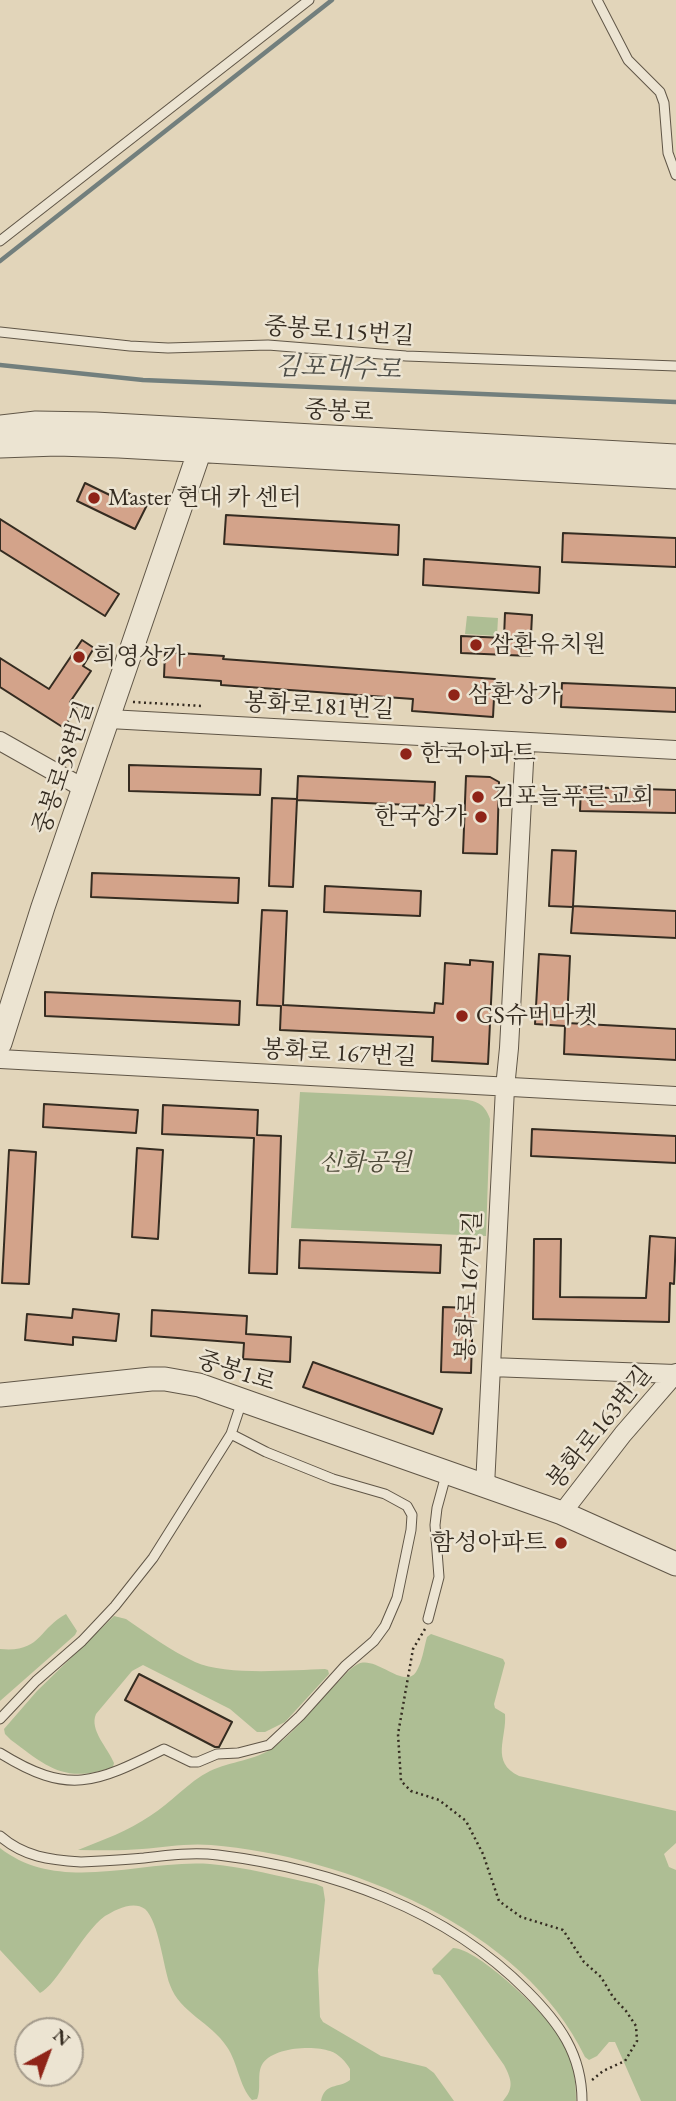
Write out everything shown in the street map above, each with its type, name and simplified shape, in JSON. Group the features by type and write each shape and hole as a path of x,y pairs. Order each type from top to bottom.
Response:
{"street":[{"name":"중봉로","path":"0,427 63,423 204,441 676,477"},
{"name":"중봉로","path":"0,446 204,441 676,456"},
{"name":"중봉로58번길","path":"0,1043 43,907 204,441"},
{"name":"봉화로181번길","path":"109,719 676,750"},
{"path":"0,741 85,789"},
{"path":"505,1088 525,743"},
{"name":"봉화로 167번길","path":"0,1059 676,1096"},
{"name":"봉화로167번길","path":"485,1486 505,1088"},
{"path":"491,1367 676,1373"},
{"name":"봉화로163번길","path":"562,1513 623,1434 676,1373"},
{"name":"중봉1로","path":"0,1395 165,1379 199,1385 562,1513 676,1564"}],"lane":[{"path":"0,241 309,0"},
{"path":"597,0 628,60 660,92 664,103 668,153 676,175"},
{"name":"중봉로115번길","path":"0,332 168,348 268,345 406,356 676,366"},
{"path":"0,1719 36,1681 82,1641 133,1585 231,1434 242,1401"},
{"path":"0,1753 39,1774 76,1782 116,1772 164,1749 191,1762 217,1754 257,1750 278,1738 386,1626 397,1598 411,1530 412,1516 407,1506 385,1494 334,1479 265,1452 231,1434"},
{"path":"428,1619 439,1577 435,1525 447,1473"},
{"path":"0,1836 23,1852 62,1861 202,1853 244,1858 347,1883 399,1904 441,1924 492,1959 546,2010 566,2036 577,2060 582,2101"}],"path":[{"path":"428,1619 422,1636 413,1649 398,1734 401,1781 411,1791 439,1800 466,1821 483,1854 499,1901 521,1917 563,1930 584,1962 601,1977 613,1997 631,2018 636,2026 637,2041 631,2052 619,2065 603,2071 590,2082"}],"green space":[{"path":"467,616 498,618 497,636 465,634"},
{"name":"신화공원","path":"300,1092 462,1099 473,1101 485,1108 490,1119 486,1236 291,1228"},
{"path":"66,1614 77,1631 75,1635 0,1701 0,1649 32,1644"},
{"path":"114,1616 126,1619 177,1653 208,1666 259,1671 325,1669 329,1674 285,1722 265,1732 257,1732 230,1709 143,1665 132,1671 96,1714 95,1726 114,1763 113,1767 82,1774 57,1770 11,1740 4,1729 37,1691"},
{"path":"431,1634 503,1659 505,1663 494,1704 495,1708 505,1714 502,1757 510,1770 519,1776 676,1811 676,1843 664,1854 669,1867 676,1870 676,2101 641,2101 615,2042 609,2042 597,2056 589,2060 557,2011 520,1971 475,1936 425,1907 372,1883 317,1865 263,1852 211,1845 78,1850 142,1821 210,1771 267,1752 291,1732 358,1664 365,1662 397,1675 411,1676 418,1668 427,1637"},
{"path":"0,1848 23,1862 48,1870 102,1872 210,1864 323,1887 325,1900 318,1970 320,2017 323,2022 381,2056 426,2067 434,2073 454,2101 321,2101 329,2088 350,2080 350,2069 342,2058 333,2052 305,2048 285,2051 268,2058 261,2067 257,2099 252,2100 244,2088 227,2047 175,1995 167,1977 154,1924 150,1915 140,1906 124,1907 105,1916 54,1980 40,1993 0,1950"},
{"path":"453,1948 479,1959 495,1971 554,2028 571,2061 576,2101 503,2101 511,2084 504,2065 444,1980 440,1975 434,1974 432,1969"}],"building":[{"path":"85,483 120,500 124,491 148,503 135,529 77,501"},
{"path":"226,515 399,525 398,555 224,544"},
{"path":"0,519 119,594 105,616 0,550"},
{"path":"563,533 676,538 676,567 562,562"},
{"path":"424,559 540,567 539,593 423,585"},
{"path":"505,613 532,615 530,656 461,653 461,636 504,638"},
{"path":"82,640 94,648 83,666 91,671 70,702 77,707 64,728 0,687 0,658 49,689"},
{"path":"165,652 224,656 223,659 495,679 493,717 412,711 413,699 221,685 221,681 164,677"},
{"path":"562,683 676,688 676,712 561,707"},
{"path":"129,765 261,769 260,795 129,791"},
{"path":"298,776 435,782 434,806 297,800 293,887 269,886 272,798 297,799"},
{"name":"한국상가","path":"466,776 490,777 499,782 497,854 463,853"},
{"path":"581,787 676,790 676,813 580,811"},
{"path":"552,850 576,851 573,906 676,911 676,938 571,933 573,907 549,906"},
{"path":"92,873 239,878 238,903 91,897"},
{"path":"325,886 421,891 420,916 324,912"},
{"path":"262,910 287,911 283,1005 434,1013 435,1003 443,1004 445,963 470,965 470,960 493,962 488,1064 432,1061 433,1037 280,1030 281,1006 257,1005"},
{"path":"539,954 570,956 567,1023 676,1029 676,1060 564,1054 565,1026 535,1024"},
{"path":"45,992 240,1001 239,1025 45,1016"},
{"path":"44,1104 138,1110 136,1133 43,1127"},
{"path":"163,1105 258,1110 257,1135 281,1136 277,1274 249,1273 254,1138 162,1134"},
{"path":"532,1129 676,1136 676,1163 531,1156"},
{"path":"137,1148 163,1150 158,1239 132,1237"},
{"path":"9,1150 36,1152 29,1284 2,1283"},
{"path":"650,1236 676,1238 674,1284 670,1283 669,1322 533,1319 534,1239 561,1239 560,1297 646,1298"},
{"path":"300,1240 441,1245 440,1273 299,1268"},
{"path":"443,1307 473,1308 471,1373 441,1372"},
{"path":"73,1309 119,1314 116,1341 73,1337 73,1345 25,1340 27,1314 72,1318"},
{"path":"152,1310 247,1316 246,1334 291,1337 290,1362 243,1359 244,1343 151,1336"},
{"path":"313,1362 442,1409 433,1434 303,1387"},
{"path":"139,1674 232,1722 219,1747 125,1700"}],"waterway":[{"path":"0,261 332,0"},
{"name":"김포대수로","path":"0,365 143,380 676,402"}],"place":[{"name":"Master 현대 카 센터","path":"94,498"},
{"name":"삼환유치원","path":"476,645"},
{"name":"희영상가","path":"79,657"},
{"name":"삼환상가","path":"454,695"},
{"name":"한국아파트","path":"406,754"},
{"name":"김포늘푸른교회","path":"478,797"},
{"name":"한국상가","path":"481,817"},
{"name":"GS슈머마켓","path":"462,1016"},
{"name":"함성아파트","path":"561,1543"}]}
